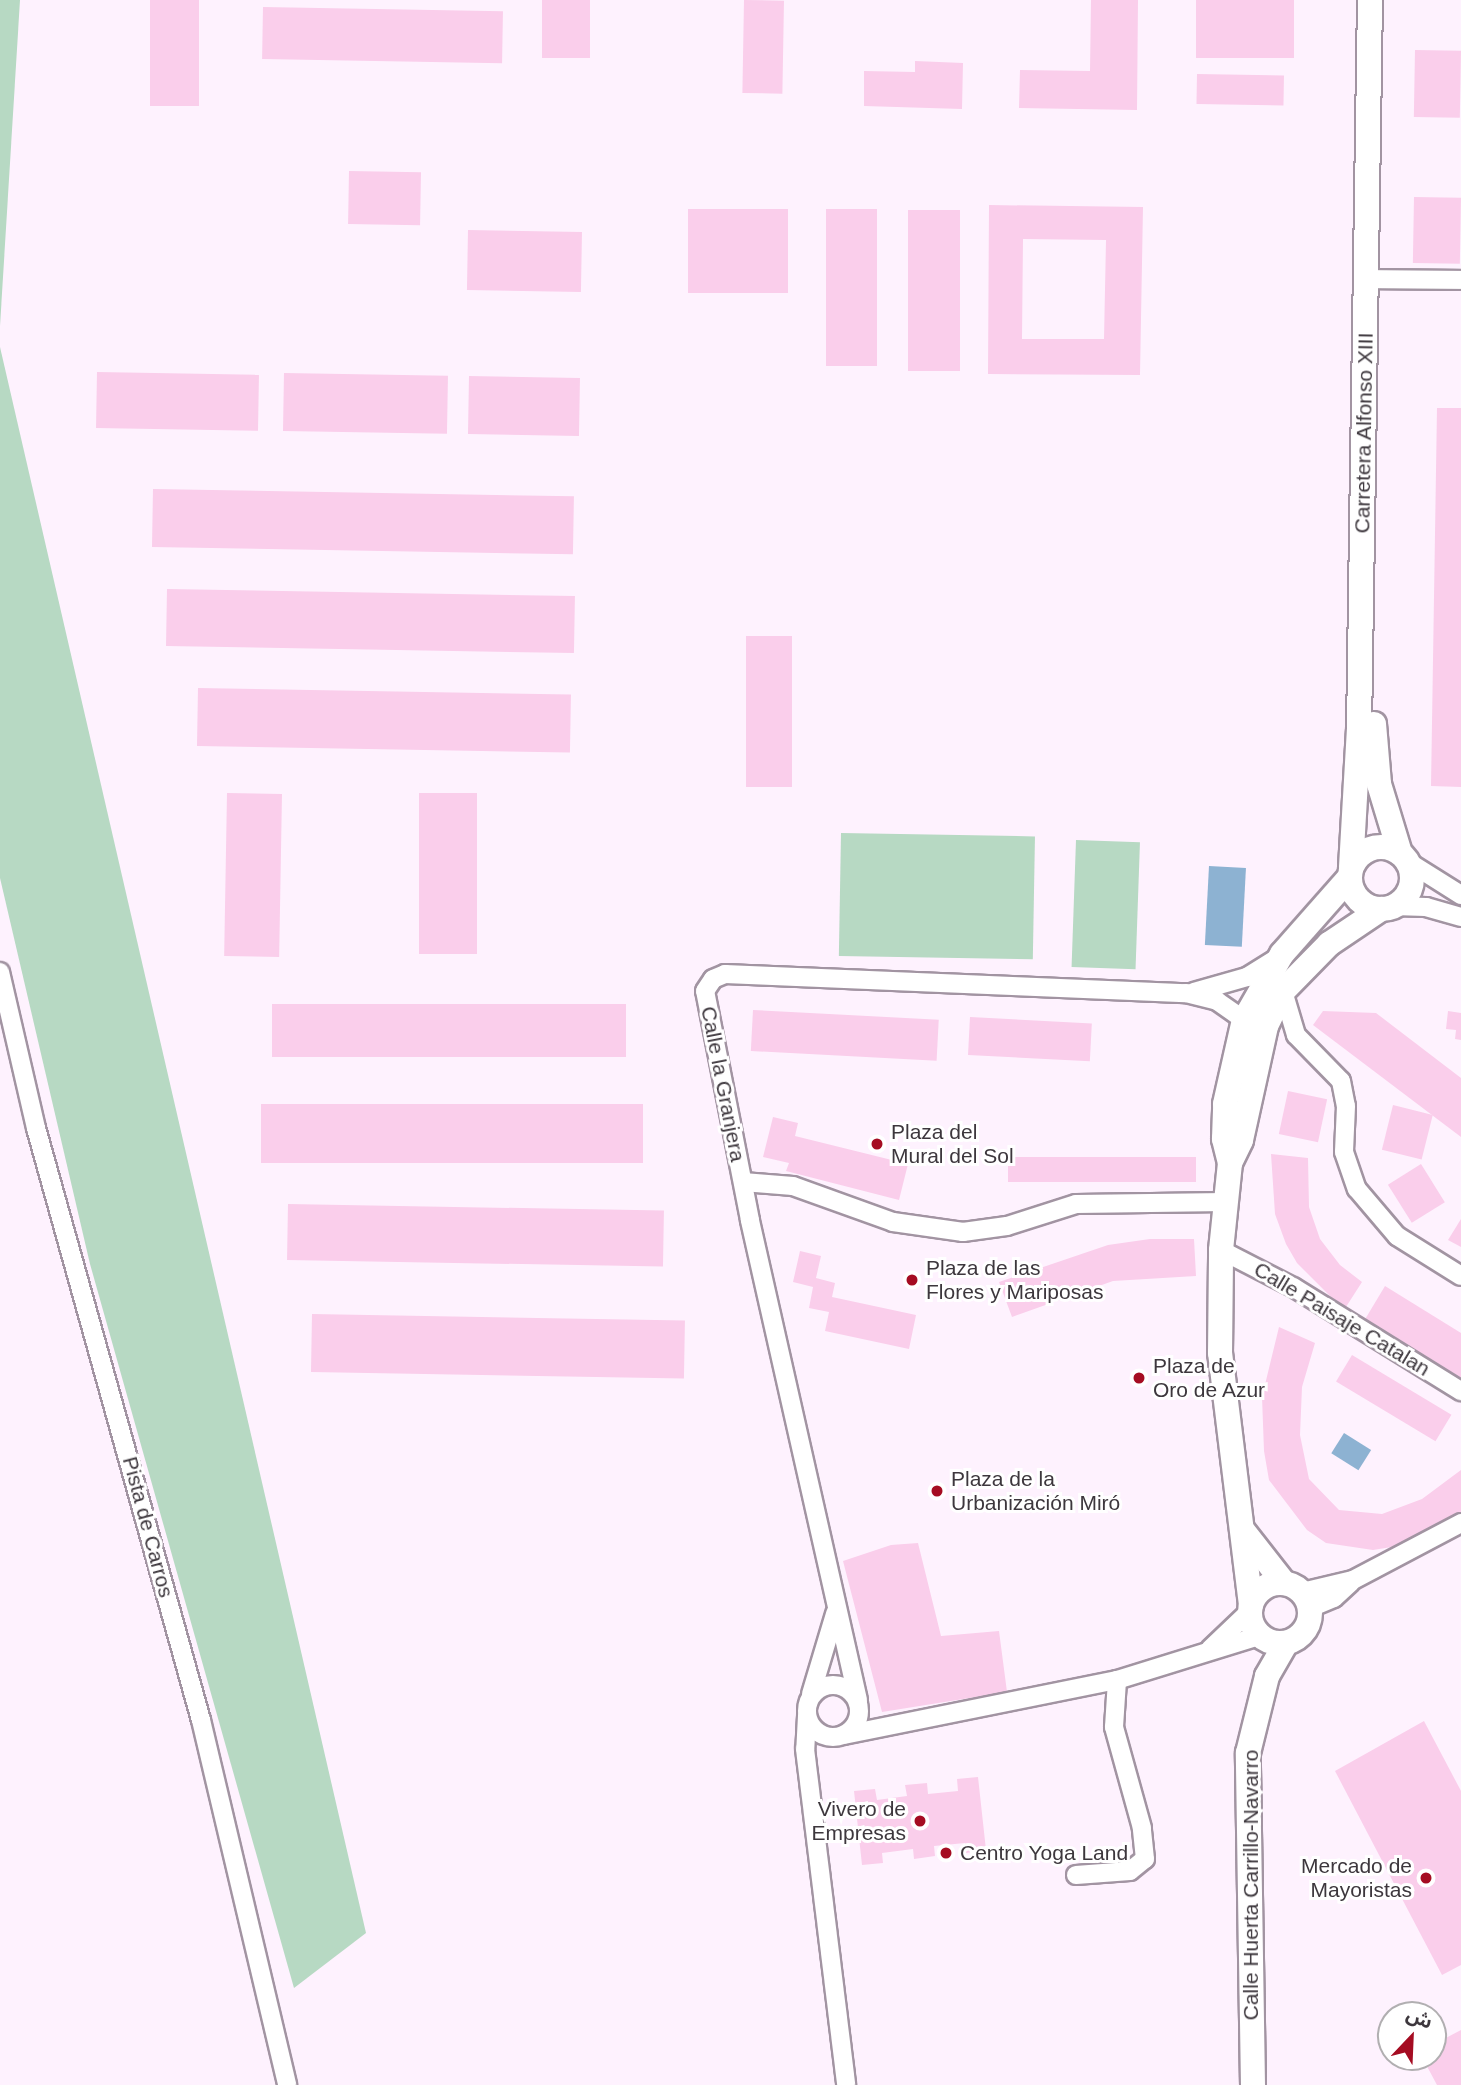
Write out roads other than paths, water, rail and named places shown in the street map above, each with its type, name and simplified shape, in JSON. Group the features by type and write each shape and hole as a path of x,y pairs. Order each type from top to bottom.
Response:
{"street":[{"name":"Carretera Alfonso XIII","path":"1370,0 1374,735 1383,802 1403,857"},
{"name":"Carretera Alfonso XIII","path":"1350,872 1359,730 1385,0"},
{"path":"1373,280 1461,281"},
{"path":"1230,1163 1224,1139 1225,1104 1244,1020 1282,954 1368,849 1380,847 1403,857 1461,895"},
{"path":"1230,1163 1241,1140 1266,1026 1283,991 1329,944 1403,900 1412,881 1403,857"},
{"path":"1350,872 1359,901 1388,908 1426,906 1461,917"},
{"name":"Calle la Granjera","path":"1186,993 1247,977 1282,954"},
{"name":"Pista de Carros","path":"0,972 36,1128 201,1720 255,1934 287,2085"},
{"name":"Calle la Granjera","path":"859,1704 854,1671 835,1614 705,1006 705,991 713,979 725,974 1186,993 1217,1001 1244,1020"},
{"path":"1283,991 1296,1035 1341,1081 1346,1106 1344,1152 1348,1171 1362,1197 1397,1236 1461,1276"},
{"name":"Calle Huerta Carrillo-Navarro","path":"1230,1163 1221,1250 1220,1353 1244,1532 1250,1608 1270,1639 1267,1676 1252,1727 1246,1782 1253,2085"},
{"path":"743,1182 793,1186 893,1222 963,1232 1007,1226 1047,1210 1076,1204 1226,1202"},
{"name":"Calle Paisaje Catalan","path":"1221,1250 1282,1281 1461,1391"},
{"path":"1207,1651 1250,1608 1263,1588 1334,1598 1353,1580 1461,1523"},
{"path":"887,1729 859,1704 846,1688 829,1684 808,1707 811,1726 836,1736 887,1729 1117,1680 1207,1651 1305,1632 1299,1594 1244,1532"},
{"name":"Calle la Granjera","path":"835,1614 808,1707 809,1765 846,2085"},
{"path":"1076,1875 1130,1871 1146,1859 1138,1808 1114,1727 1117,1680"},
{"path":"809,1765 836,1736 856,1724 859,1704"}],"water":[{"path":"1209,866 1246,868 1242,947 1205,945"},
{"path":"1344,1433 1371,1450 1358,1470 1331,1453"}],"place":[{"name":"Plaza del Mural del Sol","path":"877,1144"},
{"name":"Plaza de las Flores y Mariposas","path":"912,1280"},
{"name":"Plaza de Oro de Azur","path":"1139,1378"},
{"name":"Plaza de la Urbanización Miró","path":"937,1491"},
{"name":"Vivero de Empresas","path":"920,1821"},
{"name":"Centro Yoga Land","path":"946,1853"},
{"name":"Mercado de Mayoristas","path":"1426,1878"}]}
